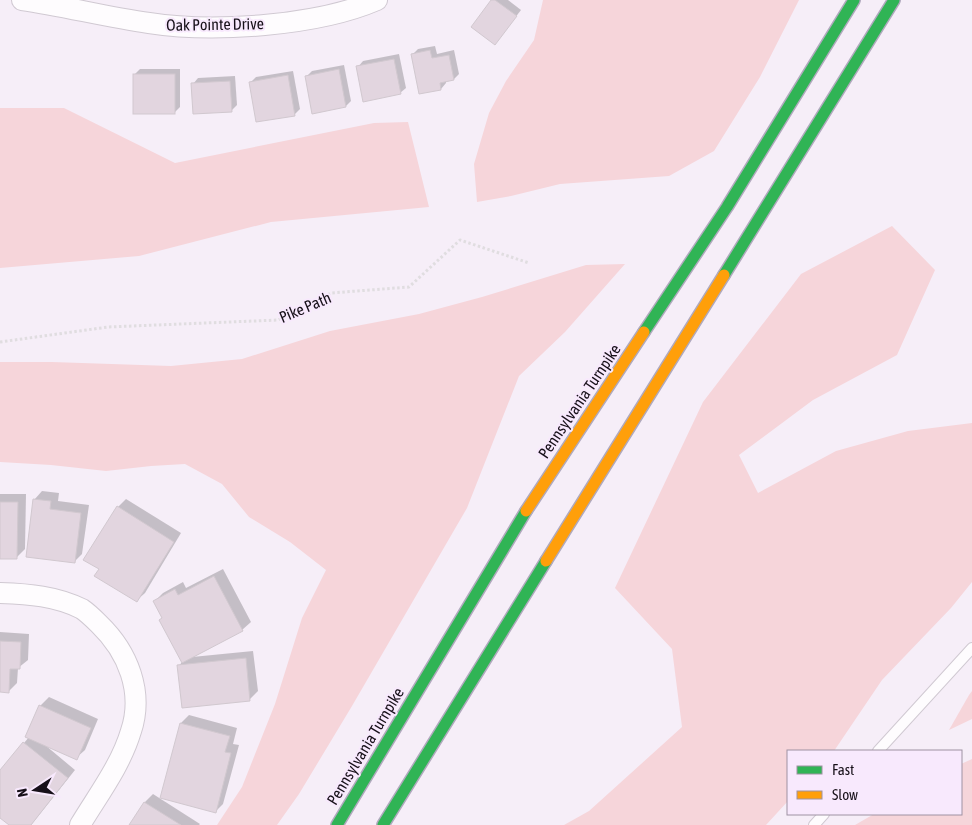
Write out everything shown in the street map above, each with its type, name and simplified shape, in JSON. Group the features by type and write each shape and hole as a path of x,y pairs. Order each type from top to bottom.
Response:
{"highway":[{"name":"Pennsylvania Turnpike","path":"337,825 528,507 727,208 854,0"},
{"path":"383,825 894,0"}],"street":[{"name":"Oak Pointe Drive","path":"22,0 150,24 192,27 236,26 321,17 377,0"},
{"path":"0,593 34,594 66,602 84,610 116,641 128,663 135,688 135,712 132,730 124,753 80,825"}],"lane":[{"path":"879,750 972,648"},
{"path":"814,825 823,815"}],"path":[{"name":"Pike Path","path":"0,342 108,327 278,320 331,294 409,287 460,240 529,263"}],"shaded area":[{"path":"543,0 799,0 760,77 714,151 669,176 560,184 477,202 474,164 489,113 506,81 534,40"},
{"path":"0,108 64,108 175,163 374,123 408,122 429,207 271,222 139,256 0,268"},
{"path":"892,226 935,270 897,355 813,400 739,455 758,493 836,451 908,431 972,423 972,582 951,608 882,680 835,750 787,750 787,802 766,825 564,825 589,811 682,727 672,649 615,588 703,402 801,274"},
{"path":"625,264 565,332 519,376 467,508 352,706 299,794 277,825 217,825 242,787 275,704 302,618 326,570 290,542 249,517 222,484 185,464 106,471 0,462 0,362 171,366 242,359 330,331 419,314 586,265"},
{"path":"972,691 972,719 949,730 969,695"},
{"path":"972,759 972,825 855,825 872,815 962,815 962,764"}],"building":[{"path":"491,0 495,0 517,16 495,45 471,27"},
{"path":"430,50 432,58 449,55 454,80 440,83 441,90 419,94 411,54"},
{"path":"394,59 401,94 363,102 356,66"},
{"path":"339,69 346,107 312,114 305,76"},
{"path":"133,74 175,74 175,114 133,114"},
{"path":"288,75 295,116 256,122 249,82"},
{"path":"230,81 232,112 193,114 191,83"},
{"path":"33,499 51,501 50,509 81,513 75,563 26,557"},
{"path":"0,502 18,502 17,559 0,559"},
{"path":"117,506 174,542 137,602 94,576 99,569 83,560"},
{"path":"214,576 243,631 182,663 159,620 162,618 153,601 175,589 178,595"},
{"path":"0,641 21,642 20,669 10,669 9,693 0,692"},
{"path":"246,658 250,701 182,708 177,665"},
{"path":"39,705 91,728 77,760 25,737"},
{"path":"180,723 230,736 225,752 231,753 216,813 160,798"},
{"path":"23,742 68,778 31,825 9,825 0,818 0,770"},
{"path":"144,802 181,825 129,825"}],"traffic: fast":[{"path":"644,332 727,207 854,0"},
{"path":"724,275 894,0"},
{"path":"337,825 526,511"},
{"path":"383,825 546,561"}],"traffic: slow":[{"path":"546,561 724,275"},
{"path":"526,511 644,332"}]}
